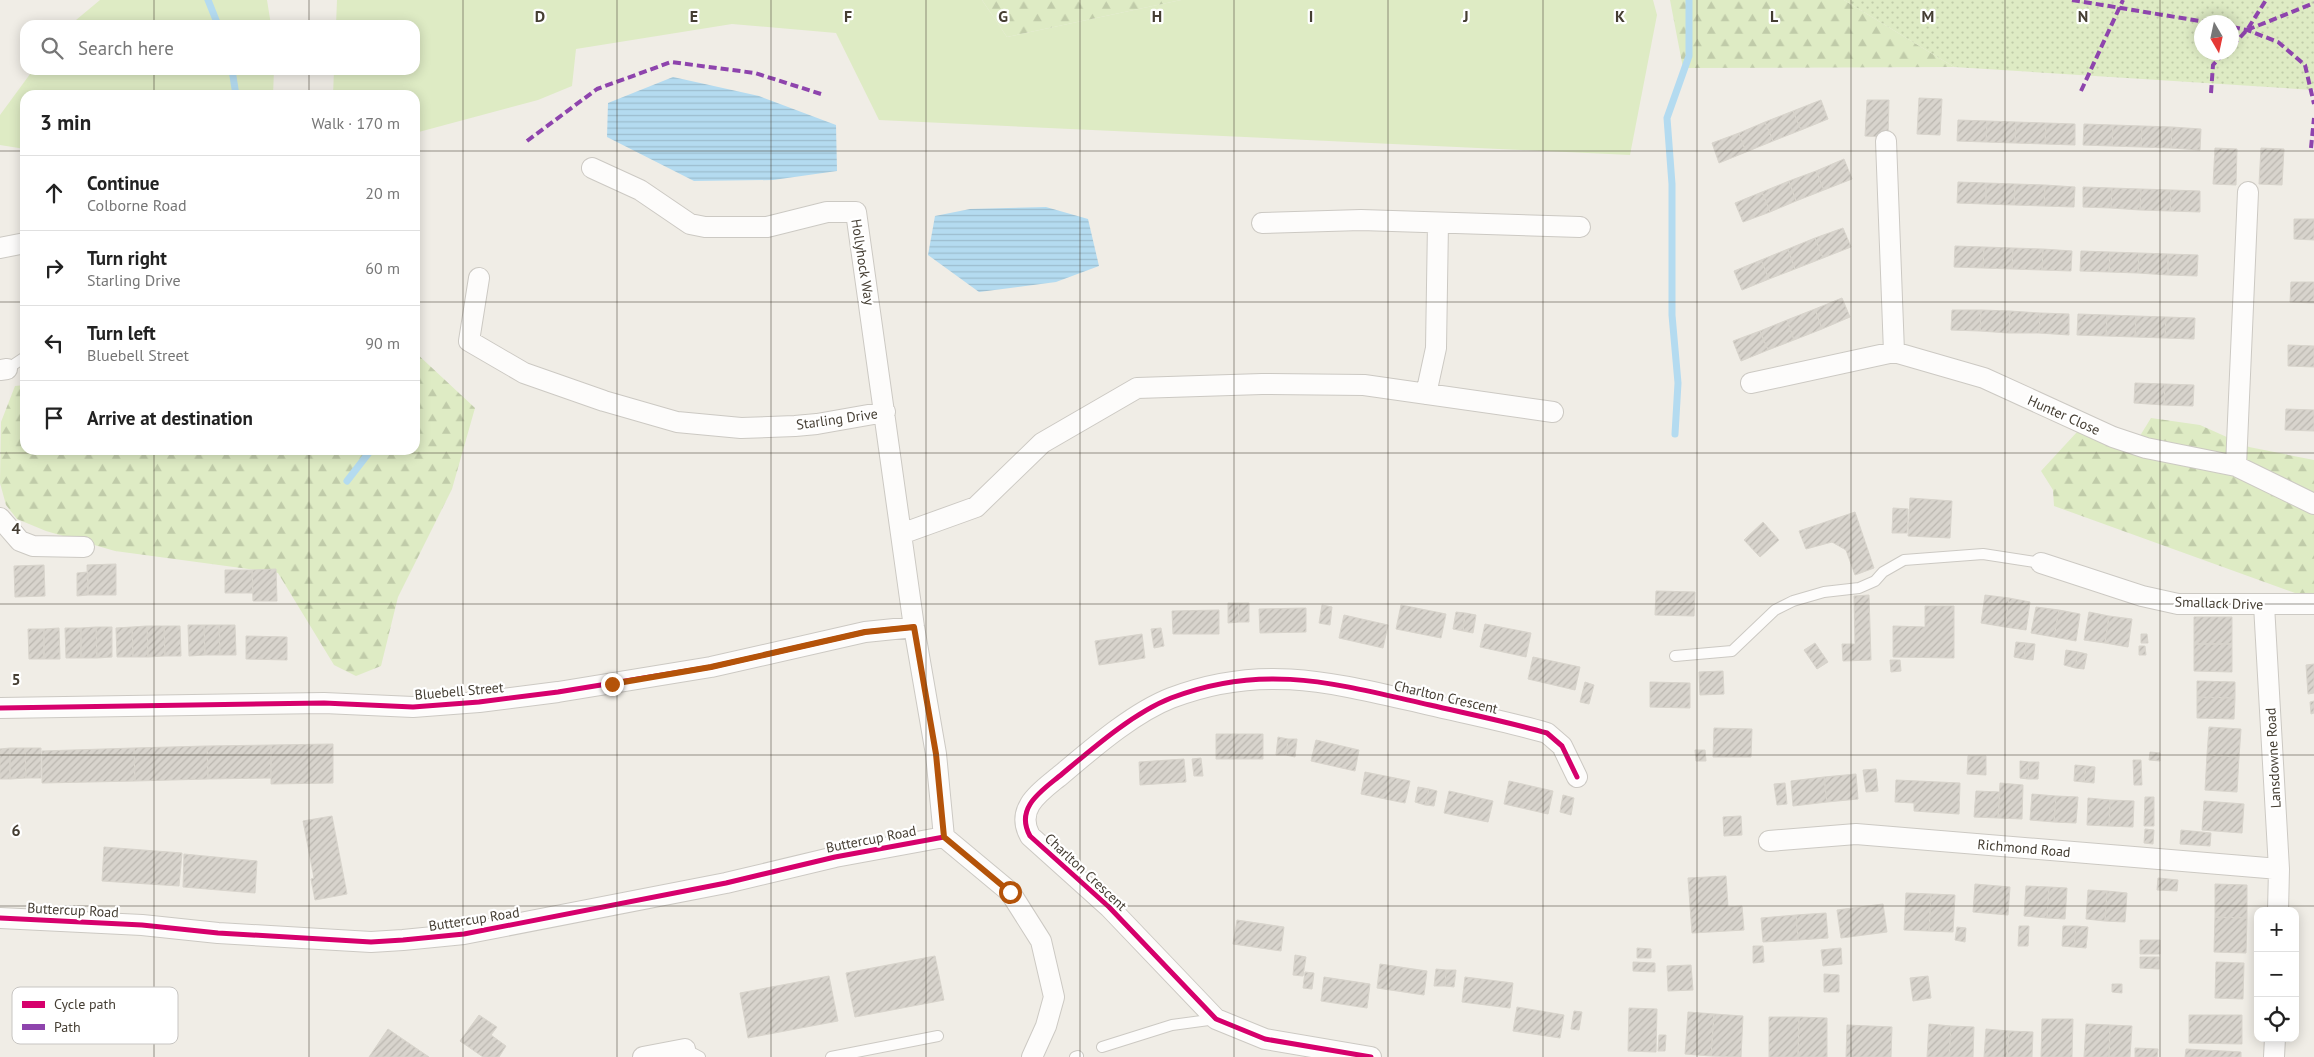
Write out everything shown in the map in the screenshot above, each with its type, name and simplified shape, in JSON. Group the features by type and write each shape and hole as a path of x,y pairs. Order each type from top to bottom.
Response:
{"street":[{"path":"1886,141 1894,352"},
{"name":"Hollyhock Way","path":"592,168 640,190 690,224 705,227 767,227 827,212 856,212 885,412"},
{"path":"2236,466 2248,192"},
{"path":"1262,223 1361,220 1580,227"},
{"path":"1426,394 1436,348 1438,223"},
{"path":"0,248 20,244"},
{"name":"Starling Drive","path":"479,278 469,341 524,373 604,401 677,422 741,428 817,424 885,412 914,627 936,754 944,837"},
{"name":"Hunter Close","path":"1751,383 1894,352 1984,378 2113,437 2146,448 2236,466 2314,504"},
{"path":"901,534 976,507 1042,443 1137,388 1262,384 1364,384 1553,412"},
{"path":"0,518 20,541 33,546 84,547"},
{"name":"Smallack Drive","path":"2040,563 2142,596 2178,604 2314,604"},
{"name":"Lansdowne Road","path":"2264,605 2279,869 2278,907"},
{"name":"Bluebell Street","path":"0,708 324,703 413,707 480,702 558,692 711,667 865,632 914,627"},
{"name":"Charlton Crescent","path":"1371,1057 1265,1039 1216,1020 1109,907 1030,836 1026,828 1026,810 1032,799 1138,716 1170,699 1206,687 1250,678 1270,677 1316,681 1382,694 1547,733 1562,746 1577,776"},
{"name":"Richmond Road","path":"1769,841 1856,834 2279,869"},
{"path":"944,837 1010,892 1041,941 1054,997 1046,1026 1032,1057"},
{"name":"Buttercup Road","path":"0,918 133,924 218,933 362,942 403,940 464,934 726,883 835,857 944,837"},
{"path":"2274,1057 2275,1042"},
{"path":"642,1057 693,1053"}],"lane":[{"path":"4,370 20,360"},
{"path":"1675,656 1732,651 1775,610 1793,601 1816,594 1859,588 1875,581 1883,572 1904,560 1983,554 2040,563"},
{"path":"1102,1047 1172,1025 1216,1020"},
{"path":"831,1057 938,1036"}],"green space":[{"path":"100,0 267,0 270,20 76,20"},
{"path":"337,0 982,0 1007,37 1181,0 1653,0 1657,15 1630,155 879,120 836,33 732,24 576,49 572,86 538,100 420,132 420,90 333,90 334,75 420,75 420,20 336,20"},
{"path":"982,0 1181,0 1007,37"},
{"path":"1670,0 1844,0 1954,67 1683,68"},
{"path":"1844,0 2314,0 2314,90 1954,67"},
{"path":"29,75 274,75 273,90 20,90 20,148 0,145 0,115"},
{"path":"420,357 475,408 452,489 398,597 381,666 356,676 334,665 278,573 115,551 46,531 17,519 6,505 0,483 1,422 15,386 20,386 20,455 420,455"},
{"path":"2151,418 2200,425 2249,447 2314,460 2314,593 2295,593 2054,506 2053,490 2041,471 2077,432 2130,452"}],"water":[{"path":"673,77 759,96 836,125 837,171 773,180 694,181 607,137 608,103"},
{"path":"1046,207 1088,219 1099,266 1056,282 979,292 928,255 935,216 970,209"}],"building":[{"path":"1919,98 1942,99 1940,135 1917,134"},
{"path":"1821,100 1828,119 1801,130 1793,111"},
{"path":"1867,100 1889,100 1888,137 1865,136"},
{"path":"1793,111 1801,130 1773,141 1765,122"},
{"path":"1958,120 1987,121 1986,142 1957,141"},
{"path":"1987,121 2016,122 2015,143 1986,142"},
{"path":"1765,122 1773,141 1746,152 1739,133"},
{"path":"2016,122 2046,123 2045,144 2015,143"},
{"path":"2046,123 2075,124 2075,145 2045,144"},
{"path":"2084,124 2113,125 2112,146 2083,145"},
{"path":"2113,125 2142,126 2141,147 2112,146"},
{"path":"2142,126 2172,127 2171,148 2141,147"},
{"path":"2172,127 2201,129 2200,150 2171,148"},
{"path":"1739,133 1746,152 1719,163 1712,143"},
{"path":"2215,148 2237,149 2236,185 2213,184"},
{"path":"2261,148 2284,149 2282,185 2259,184"},
{"path":"1844,159 1852,179 1824,190 1816,171"},
{"path":"1816,171 1824,190 1796,201 1789,181"},
{"path":"1789,181 1796,201 1770,212 1762,192"},
{"path":"1958,182 1986,183 1986,204 1957,203"},
{"path":"1986,183 2015,184 2014,205 1986,204"},
{"path":"2015,184 2045,185 2044,206 2014,205"},
{"path":"2045,185 2075,187 2074,207 2044,206"},
{"path":"2083,187 2112,188 2111,208 2083,207"},
{"path":"2112,188 2141,189 2140,210 2111,208"},
{"path":"2141,189 2171,190 2170,211 2140,210"},
{"path":"2171,190 2200,191 2200,212 2170,211"},
{"path":"1762,192 1770,212 1743,222 1735,203"},
{"path":"2294,219 2314,219 2314,240 2294,239"},
{"path":"1843,228 1851,247 1823,258 1815,238"},
{"path":"1815,238 1823,258 1795,269 1788,249"},
{"path":"1955,246 1984,247 1983,268 1954,267"},
{"path":"1984,247 2013,248 2012,269 1983,268"},
{"path":"2013,248 2043,249 2042,270 2012,269"},
{"path":"1788,249 1795,269 1769,279 1761,260"},
{"path":"2043,249 2072,251 2071,271 2042,270"},
{"path":"2081,251 2110,252 2109,272 2080,271"},
{"path":"2110,252 2139,253 2138,273 2109,272"},
{"path":"2139,253 2168,254 2168,275 2138,273"},
{"path":"2168,254 2198,255 2197,276 2168,275"},
{"path":"1761,260 1769,279 1742,290 1734,271"},
{"path":"2291,282 2314,282 2314,303 2290,302"},
{"path":"1842,298 1850,317 1822,329 1815,309"},
{"path":"1815,309 1822,329 1794,340 1787,320"},
{"path":"1952,310 1981,310 1980,331 1951,330"},
{"path":"1981,310 2010,311 2009,333 1980,331"},
{"path":"2010,311 2040,313 2039,333 2009,333"},
{"path":"2040,313 2069,314 2069,335 2039,333"},
{"path":"2078,314 2107,315 2106,336 2077,335"},
{"path":"2107,315 2136,316 2135,337 2106,336"},
{"path":"2136,316 2166,317 2165,338 2135,337"},
{"path":"2166,317 2195,318 2194,339 2165,338"},
{"path":"1787,320 1794,340 1768,350 1760,331"},
{"path":"1760,331 1768,350 1741,361 1733,341"},
{"path":"2288,345 2314,346 2314,367 2288,366"},
{"path":"2135,383 2165,384 2164,405 2134,403"},
{"path":"2165,384 2194,385 2193,406 2164,405"},
{"path":"2286,409 2314,410 2314,431 2285,430"},
{"path":"1910,498 1952,501 1950,538 1908,536"},
{"path":"1893,508 1908,509 1907,533 1892,533"},
{"path":"1855,512 1874,568 1855,575 1846,550 1832,542 1806,549 1799,531"},
{"path":"1763,522 1779,540 1760,557 1744,540"},
{"path":"116,564 116,595 88,595 87,565"},
{"path":"44,565 45,596 15,597 14,566"},
{"path":"276,569 277,601 253,601 252,570"},
{"path":"225,570 252,570 253,593 225,593"},
{"path":"88,572 88,595 77,596 77,573"},
{"path":"1656,591 1695,592 1694,616 1655,615"},
{"path":"1869,595 1871,660 1843,661 1842,644 1855,644 1854,596"},
{"path":"1985,595 2009,598 2005,627 1981,623"},
{"path":"2009,598 2030,602 2026,630 2005,627"},
{"path":"1228,603 1238,603 1239,622 1228,623"},
{"path":"1238,603 1249,603 1249,622 1239,622"},
{"path":"1322,605 1332,607 1330,625 1319,623"},
{"path":"1401,605 1446,614 1441,638 1396,629"},
{"path":"1925,606 1954,606 1954,658 1893,657 1893,626 1925,627"},
{"path":"2036,607 2059,610 2054,637 2031,633"},
{"path":"1306,608 1306,632 1260,633 1259,609"},
{"path":"1219,610 1219,634 1173,634 1172,611"},
{"path":"2059,610 2080,614 2076,641 2054,637"},
{"path":"1456,612 1465,613 1463,631 1453,629"},
{"path":"2089,612 2109,616 2105,643 2084,640"},
{"path":"1465,613 1476,615 1473,633 1463,631"},
{"path":"1344,615 1388,625 1383,648 1339,638"},
{"path":"2109,616 2132,619 2128,647 2105,643"},
{"path":"2194,617 2232,617 2232,644 2194,644"},
{"path":"1485,624 1531,633 1526,657 1480,647"},
{"path":"188,625 204,625 205,655 189,656"},
{"path":"204,625 219,625 220,655 205,655"},
{"path":"219,625 235,625 236,655 220,655"},
{"path":"147,626 148,657 133,657 132,627"},
{"path":"147,626 164,626 165,656 148,657"},
{"path":"164,626 180,626 181,656 165,656"},
{"path":"96,627 97,658 81,658 81,628"},
{"path":"96,627 112,627 112,657 97,658"},
{"path":"132,627 133,657 117,657 116,628"},
{"path":"59,628 60,659 44,659 44,629"},
{"path":"65,628 81,628 81,658 66,658"},
{"path":"1161,628 1164,646 1154,648 1151,629"},
{"path":"28,629 44,629 44,659 29,659"},
{"path":"1142,634 1145,658 1099,665 1095,641"},
{"path":"2141,634 2147,634 2148,643 2141,643"},
{"path":"246,636 287,637 287,660 246,659"},
{"path":"2016,642 2026,643 2024,659 2014,657"},
{"path":"1815,643 1828,662 1817,669 1804,650"},
{"path":"2026,643 2035,644 2033,660 2024,659"},
{"path":"2194,644 2232,644 2232,672 2194,671"},
{"path":"2139,646 2145,646 2146,655 2139,655"},
{"path":"2066,650 2078,652 2075,668 2064,665"},
{"path":"2078,652 2087,654 2084,669 2075,668"},
{"path":"1533,657 1580,667 1575,690 1528,679"},
{"path":"1890,660 1900,660 1901,671 1891,672"},
{"path":"2314,664 2314,693 2308,694 2306,665"},
{"path":"1723,671 1724,694 1700,695 1699,672"},
{"path":"2197,681 2235,682 2235,698 2197,697"},
{"path":"1585,682 1594,685 1589,704 1580,702"},
{"path":"1650,682 1690,683 1690,708 1650,707"},
{"path":"2197,697 2235,698 2234,719 2197,718"},
{"path":"2314,701 2314,713 2311,714 2310,702"},
{"path":"2209,727 2241,729 2239,757 2207,755"},
{"path":"1714,728 1752,729 1751,757 1713,757"},
{"path":"1216,734 1263,734 1263,759 1216,759"},
{"path":"1278,737 1288,739 1286,755 1276,755"},
{"path":"1288,739 1297,739 1295,757 1286,755"},
{"path":"1316,740 1359,750 1355,771 1311,761"},
{"path":"333,744 333,783 271,784 271,745"},
{"path":"271,745 271,778 208,779 207,746"},
{"path":"207,746 208,779 135,781 134,748"},
{"path":"10,748 25,748 26,778 10,779"},
{"path":"10,748 10,779 0,779 0,749"},
{"path":"25,748 41,748 41,778 26,778"},
{"path":"134,748 135,781 42,783 42,751"},
{"path":"1695,750 1705,750 1706,761 1696,761"},
{"path":"2150,752 2160,753 2160,761 2149,760"},
{"path":"2207,755 2239,757 2237,792 2205,790"},
{"path":"1968,756 1986,756 1986,775 1967,774"},
{"path":"1201,758 1203,776 1194,776 1192,759"},
{"path":"1184,759 1186,782 1140,785 1139,762"},
{"path":"2133,760 2141,760 2142,785 2134,785"},
{"path":"2020,761 2029,762 2028,779 2020,778"},
{"path":"2029,762 2039,762 2038,779 2028,779"},
{"path":"2075,765 2086,766 2084,782 2074,781"},
{"path":"2086,766 2095,767 2094,783 2084,782"},
{"path":"1876,769 1878,791 1866,792 1863,770"},
{"path":"1365,772 1410,781 1405,803 1361,794"},
{"path":"1856,774 1858,799 1827,802 1824,777"},
{"path":"1824,777 1827,802 1793,806 1791,781"},
{"path":"1896,780 1960,783 1959,814 1914,811 1914,803 1895,802"},
{"path":"1509,781 1553,791 1548,814 1504,804"},
{"path":"1785,783 1787,804 1777,805 1774,784"},
{"path":"2000,783 2023,785 2022,819 1998,818"},
{"path":"1418,787 1429,789 1425,805 1415,802"},
{"path":"1429,789 1437,791 1434,806 1425,805"},
{"path":"1449,791 1493,801 1488,822 1444,813"},
{"path":"1976,791 2000,792 1998,818 1974,817"},
{"path":"2032,794 2056,796 2054,822 2030,820"},
{"path":"1563,795 1574,798 1571,815 1560,812"},
{"path":"2056,796 2078,797 2076,823 2054,822"},
{"path":"2145,797 2154,797 2154,826 2144,826"},
{"path":"2088,798 2110,800 2109,826 2087,825"},
{"path":"2110,800 2134,801 2133,827 2109,826"},
{"path":"2204,801 2244,804 2242,833 2202,830"},
{"path":"332,816 347,894 315,900 311,879 314,878 303,821"},
{"path":"1741,816 1742,835 1724,836 1723,817"},
{"path":"2145,829 2154,830 2153,844 2144,843"},
{"path":"2181,830 2211,833 2210,846 2180,844"},
{"path":"104,847 182,853 179,886 102,881"},
{"path":"184,854 257,861 255,893 183,887"},
{"path":"1726,876 1728,907 1742,906 1744,930 1692,933 1688,878"},
{"path":"2158,878 2178,880 2177,891 2157,890"},
{"path":"1975,884 2010,887 2008,915 1973,912"},
{"path":"2215,884 2247,885 2247,918 2215,917"},
{"path":"2026,886 2049,887 2047,918 2024,916"},
{"path":"2049,887 2067,888 2065,919 2047,918"},
{"path":"2088,890 2107,891 2105,921 2086,919"},
{"path":"2107,891 2127,893 2125,922 2105,921"},
{"path":"1906,893 1931,894 1929,931 1904,930"},
{"path":"1931,894 1955,895 1953,932 1929,931"},
{"path":"1883,904 1887,932 1841,938 1837,910"},
{"path":"1826,913 1828,938 1798,940 1796,915"},
{"path":"1796,915 1798,940 1763,942 1761,918"},
{"path":"2215,917 2247,918 2246,953 2214,952"},
{"path":"1237,920 1284,927 1281,951 1233,944"},
{"path":"2019,926 2029,926 2028,946 2018,946"},
{"path":"2063,926 2076,926 2074,947 2062,946"},
{"path":"2076,926 2088,927 2086,948 2074,947"},
{"path":"1957,927 1966,928 1965,942 1955,940"},
{"path":"2140,940 2160,940 2160,954 2140,954"},
{"path":"1753,946 1763,946 1764,962 1753,963"},
{"path":"1637,948 1651,949 1651,958 1637,958"},
{"path":"1841,948 1842,964 1823,966 1821,950"},
{"path":"1295,955 1306,957 1303,976 1293,975"},
{"path":"935,956 944,1000 855,1017 846,973"},
{"path":"2140,957 2159,957 2159,969 2140,968"},
{"path":"1633,962 1655,963 1655,972 1633,971"},
{"path":"2216,962 2244,963 2243,999 2215,998"},
{"path":"1380,964 1427,971 1424,995 1377,988"},
{"path":"1691,965 1693,990 1668,991 1667,966"},
{"path":"1436,969 1446,970 1445,986 1434,986"},
{"path":"1446,970 1456,970 1454,987 1445,986"},
{"path":"1305,972 1314,973 1312,989 1303,988"},
{"path":"1824,974 1839,975 1839,992 1824,992"},
{"path":"829,976 838,1021 748,1038 740,993"},
{"path":"1928,976 1931,998 1913,1001 1910,978"},
{"path":"1324,977 1370,984 1367,1008 1321,1001"},
{"path":"1465,977 1513,983 1510,1008 1462,1002"},
{"path":"2112,984 2122,984 2122,993 2112,992"},
{"path":"1517,1007 1564,1015 1560,1038 1513,1031"},
{"path":"1629,1008 1657,1009 1656,1052 1628,1051"},
{"path":"1574,1011 1582,1012 1579,1030 1571,1029"},
{"path":"1688,1012 1714,1014 1711,1056 1685,1054"},
{"path":"1714,1014 1743,1016 1741,1057 1711,1056"},
{"path":"479,1015 497,1027 491,1035 506,1046 499,1057 483,1057 460,1041"},
{"path":"2189,1015 2242,1015 2242,1044 2189,1043"},
{"path":"1769,1017 1799,1017 1798,1057 1769,1057"},
{"path":"1799,1017 1827,1018 1827,1057 1798,1057"},
{"path":"2042,1019 2073,1019 2072,1057 2041,1057"},
{"path":"1929,1024 1951,1026 1949,1057 1927,1057"},
{"path":"2086,1024 2110,1025 2109,1057 2084,1057"},
{"path":"1847,1025 1892,1027 1891,1057 1846,1057"},
{"path":"2110,1025 2132,1026 2130,1057 2109,1057"},
{"path":"1951,1026 1974,1027 1973,1057 1949,1057"},
{"path":"388,1029 429,1057 369,1057"},
{"path":"1986,1029 2009,1031 2007,1057 1984,1057"},
{"path":"2009,1031 2033,1032 2032,1057 2007,1057"},
{"path":"1659,1035 1666,1035 1665,1051 1658,1051"},
{"path":"2135,1048 2158,1049 2157,1057 2135,1057"},
{"path":"2186,1049 2241,1052 2241,1057 2185,1057"}],"waterway":[{"path":"208,0 216,20"},
{"path":"1675,434 1678,383 1672,315 1672,184 1667,118 1689,56 1689,0"},
{"path":"233,75 235,90"},
{"path":"347,481 367,455"}],"marked path":[{"path":"2072,0 2194,20"},
{"path":"2081,91 2123,0"},
{"path":"2239,39 2247,30 2266,0"},
{"path":"2247,30 2314,3"},
{"path":"2239,28 2278,42 2305,65 2314,104"},
{"path":"2211,93 2213,65 2218,60"},
{"path":"527,141 597,89 671,62 755,73 821,94"},
{"path":"2311,148 2314,118"}],"cycle path":[{"path":"0,708 324,703 413,707 479,702 558,692 711,667 865,632 914,627"},
{"path":"1371,1057 1265,1039 1216,1019 1109,907 1030,836 1026,826 1026,816 1033,800 1100,742 1128,722 1157,705 1171,698 1205,687 1238,681 1269,679 1300,680 1363,690 1547,733 1562,746 1577,777"},
{"path":"0,918 142,925 218,933 371,942 403,940 464,934 726,883 835,857 944,837"}],"route":[{"path":"612,684 711,667 865,632 914,627 936,754 944,837 1010,892"}]}
